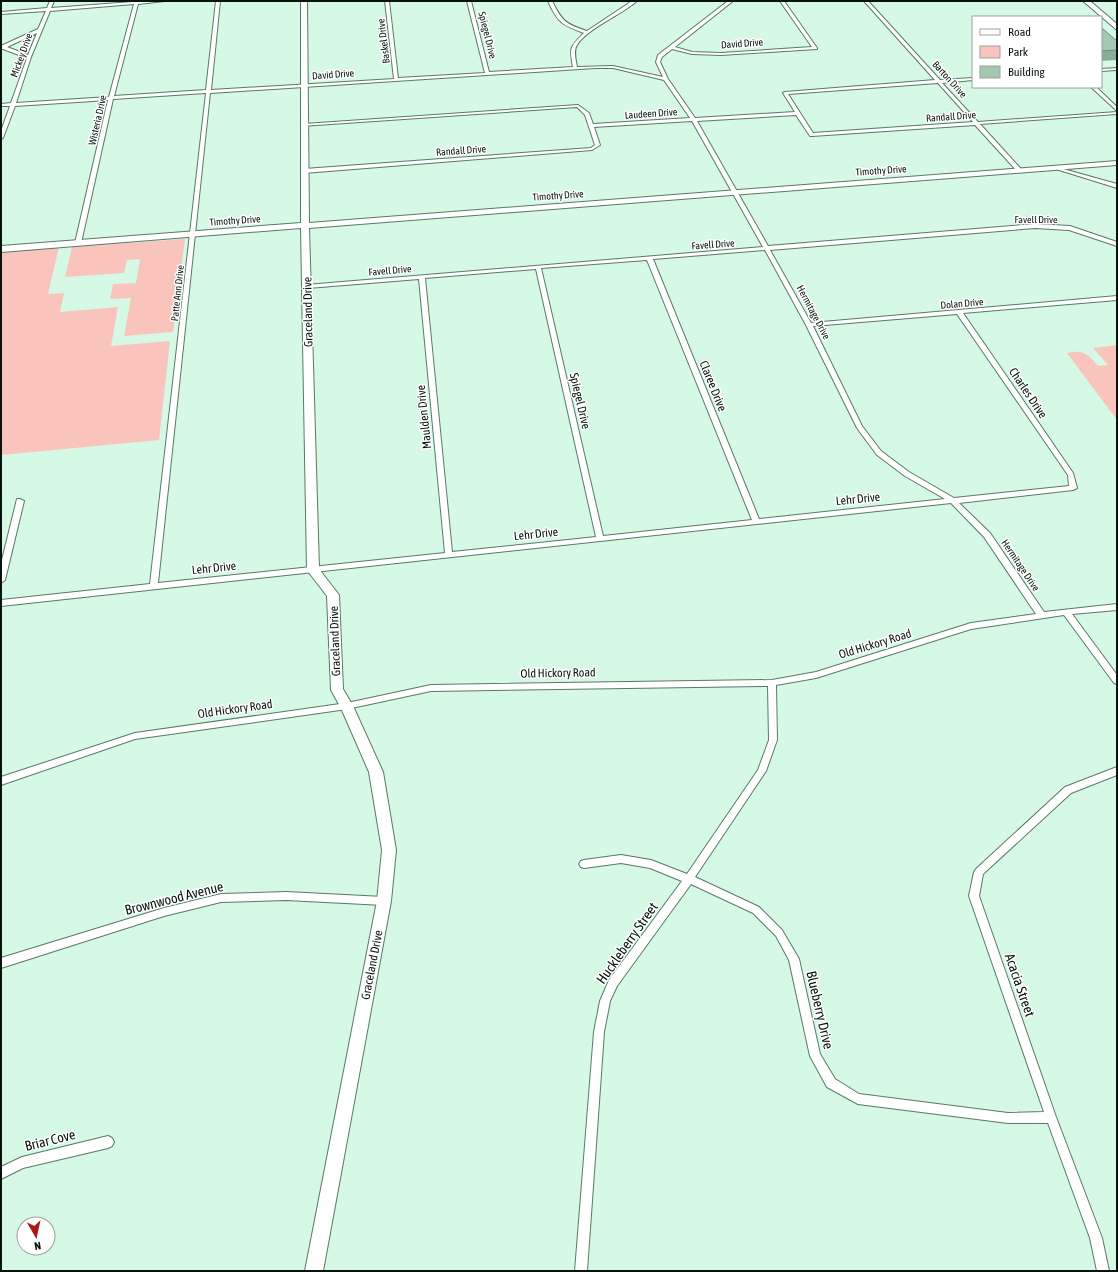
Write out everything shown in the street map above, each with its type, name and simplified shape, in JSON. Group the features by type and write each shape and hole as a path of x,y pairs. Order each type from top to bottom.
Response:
{"main road":[{"path":"1086,1 1117,28"}],"street":[{"name":"Mickey Drive","path":"1,138 29,57 52,1"},
{"path":"1,13 163,1"},
{"name":"Patte Ann Drive","path":"154,587 218,1"},
{"name":"Graceland Drive","path":"304,1 304,171 314,570 333,595 337,690 348,706 376,772 389,850 384,901 314,1271"},
{"name":"Baskel Drive","path":"387,1 396,79"},
{"name":"Spiegel Drive","path":"469,1 487,73"},
{"path":"550,1 558,19 564,25 587,33"},
{"path":"575,68 573,57 574,46 587,33 635,1"},
{"name":"Hermitage Drive","path":"731,1 660,56 658,62 666,79 694,120 767,248 809,325 859,427 879,452 907,474 953,501 988,535 1042,616"},
{"name":"David Drive","path":"672,47 692,53 721,54 815,48 782,1"},
{"name":"Barton Drive","path":"866,1 1019,170"},
{"name":"Wisteria Drive","path":"78,243 111,98 136,3"},
{"path":"2,48 40,30"},
{"path":"2,48 29,57"},
{"name":"David Drive","path":"1,105 575,68 612,67 666,79"},
{"path":"1102,70 1117,69"},
{"path":"798,112 784,93 972,79"},
{"path":"1094,88 1117,111"},
{"path":"304,125 578,106 587,114 592,126"},
{"name":"Randall Drive","path":"798,112 812,135 1117,111"},
{"name":"Laudeen Drive","path":"592,126 798,112"},
{"name":"Randall Drive","path":"304,171 592,149 598,145 592,126"},
{"name":"Timothy Drive","path":"1,249 1117,163"},
{"path":"1058,168 1117,186"},
{"name":"Favell Drive","path":"308,286 1035,226 1070,228 1117,244"},
{"name":"Claree Drive","path":"649,258 756,522"},
{"name":"Spiegel Drive","path":"538,267 600,539"},
{"name":"Maulden Drive","path":"422,277 449,555"},
{"name":"Dolan Drive","path":"809,325 1117,298"},
{"name":"Charles Drive","path":"959,312 1071,475 1073,488"},
{"name":"Lehr Drive","path":"1,603 1073,488"},
{"path":"1,580 20,501"},
{"name":"Old Hickory Road","path":"1,781 134,736 348,706 432,688 772,683 816,675 971,626 1066,612 1117,607"},
{"path":"1066,612 1117,681"},
{"name":"Huckleberry Street","path":"581,1271 599,1032 605,1001 613,983 690,879 762,771 773,740 772,683"},
{"name":"Acacia Street","path":"1103,1271 1096,1238 1051,1117 974,896 979,872 1068,790 1117,771"},
{"name":"Blueberry Drive","path":"584,864 621,859 652,864 690,879 756,910 779,933 794,959 815,1056 830,1083 858,1099 1008,1118 1051,1117"},
{"name":"Brownwood Avenue","path":"1,963 164,912 221,898 286,896 384,901"},
{"name":"Briar Cove","path":"1,1173 22,1163 108,1142"}],"green space":[{"path":"185,239 173,332 124,336 131,298 110,299 113,284 136,283 140,259 127,260 124,273 65,277 72,247"},
{"path":"59,247 48,294 64,293 60,312 118,307 111,346 170,341 159,440 1,455 1,252"},
{"path":"1117,345 1117,420 1067,353 1081,352 1091,358 1098,366 1108,365 1093,348"}],"building":[{"path":"1102,29 1117,41 1117,50 1102,51"}]}
